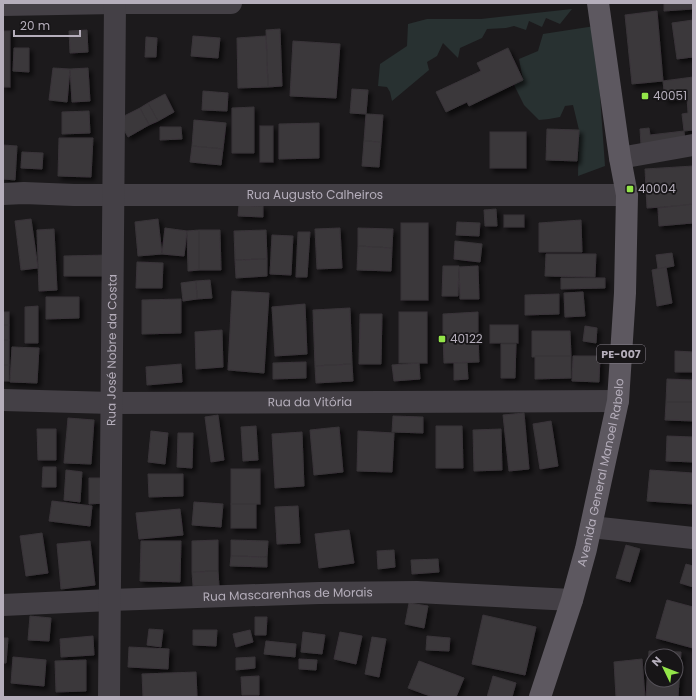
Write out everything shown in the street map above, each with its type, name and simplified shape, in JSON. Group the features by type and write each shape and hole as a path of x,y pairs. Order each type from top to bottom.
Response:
{"main road":[{"name":"Avenida General Manoel Rabelo","path":"540,697 572,600 586,549 618,401 625,293 627,195 620,158 598,3"}],"street":[{"name":"Rua José Nobre da Costa","path":"109,697 115,3"},
{"path":"3,5 231,3"},
{"path":"620,158 693,145"},
{"name":"Rua Augusto Calheiros","path":"3,194 627,195"},
{"name":"Rua da Vitória","path":"3,400 112,403 618,401"},
{"path":"591,527 693,538"},
{"name":"Rua Mascarenhas de Morais","path":"3,605 110,600 417,592 572,600"}],"shaded area":[{"path":"572,9 560,24 546,18 542,27 529,21 526,30 514,26 487,29 482,38 460,48 458,58 443,43 437,56 427,62 429,70 392,101 387,87 378,86 380,64 407,46 408,24 427,19 481,19"},
{"path":"595,26 605,166 578,176 579,130 573,105 565,106 560,117 539,120 524,105 514,85 523,80 519,59 538,51 543,34"}],"building":[{"path":"664,3 693,3 693,9 664,11"},
{"path":"657,11 663,81 632,84 625,15"},
{"path":"693,20 693,57 677,59 672,23"},
{"path":"280,29 282,86 268,87 266,30"},
{"path":"87,30 88,52 70,53 69,31"},
{"path":"3,31 10,31 10,87 3,87"},
{"path":"193,36 220,38 218,58 191,56"},
{"path":"266,36 268,87 238,88 237,38"},
{"path":"146,37 157,38 156,57 145,57"},
{"path":"293,41 340,44 336,98 290,96"},
{"path":"14,48 29,48 29,72 13,71"},
{"path":"508,48 523,80 469,106 467,102 446,112 436,92 481,71 477,63"},
{"path":"53,68 70,69 67,102 49,100"},
{"path":"88,68 90,101 72,102 70,69"},
{"path":"693,77 693,130 684,131 682,114 688,113 687,97 665,100 663,81"},
{"path":"352,89 368,90 366,114 350,113"},
{"path":"203,91 228,93 227,111 202,110"},
{"path":"165,94 174,112 158,121 148,103"},
{"path":"148,103 158,121 149,125 140,108"},
{"path":"254,107 254,153 232,153 232,108"},
{"path":"140,108 149,125 128,137 118,119"},
{"path":"89,111 90,133 62,134 62,112"},
{"path":"366,114 383,115 381,142 364,141"},
{"path":"194,120 226,123 223,149 192,146"},
{"path":"319,123 319,158 279,159 279,124"},
{"path":"260,126 273,126 273,162 260,162"},
{"path":"160,127 181,127 182,139 160,140"},
{"path":"649,128 650,135 684,131 685,141 641,145 640,129"},
{"path":"547,129 579,130 577,161 546,160"},
{"path":"490,132 526,132 526,168 490,168"},
{"path":"59,138 93,138 91,177 58,176"},
{"path":"364,141 381,142 379,167 362,166"},
{"path":"3,145 17,146 15,180 3,179"},
{"path":"192,146 223,149 221,165 190,162"},
{"path":"22,152 43,153 42,169 21,168"},
{"path":"693,166 693,205 647,208 645,169"},
{"path":"693,204 693,223 659,226 658,208"},
{"path":"239,205 263,206 263,217 238,216"},
{"path":"496,209 497,226 485,226 484,210"},
{"path":"504,215 524,215 524,227 504,227"},
{"path":"31,219 38,268 21,270 15,221"},
{"path":"158,219 162,254 138,256 135,222"},
{"path":"581,220 582,252 539,252 539,223"},
{"path":"457,222 480,223 479,236 456,235"},
{"path":"401,223 428,223 428,300 401,300"},
{"path":"165,228 187,231 184,256 162,254"},
{"path":"340,228 342,268 317,269 315,229"},
{"path":"358,228 393,229 392,248 358,246"},
{"path":"54,229 57,290 39,291 37,230"},
{"path":"199,230 220,230 221,270 199,270"},
{"path":"199,230 199,270 188,271 187,231"},
{"path":"266,230 267,259 235,260 234,231"},
{"path":"298,232 310,232 307,277 296,277"},
{"path":"272,235 293,236 291,275 270,274"},
{"path":"455,241 482,244 480,262 454,259"},
{"path":"358,246 392,248 391,271 357,270"},
{"path":"672,253 674,266 658,269 656,255"},
{"path":"546,254 596,254 595,277 545,276"},
{"path":"108,255 108,276 64,276 64,256"},
{"path":"267,259 267,276 236,278 235,260"},
{"path":"137,262 163,263 162,288 136,288"},
{"path":"443,266 459,266 458,296 442,296"},
{"path":"478,266 479,299 460,299 459,267"},
{"path":"666,267 672,303 657,306 652,270"},
{"path":"561,278 605,278 605,288 561,289"},
{"path":"210,280 212,298 197,299 196,281"},
{"path":"196,281 197,299 183,301 181,283"},
{"path":"232,291 269,293 264,373 228,370"},
{"path":"583,292 585,316 565,317 564,293"},
{"path":"559,294 559,314 525,315 525,295"},
{"path":"46,297 79,297 79,318 46,319"},
{"path":"181,299 181,333 142,334 142,300"},
{"path":"305,304 307,354 275,356 272,307"},
{"path":"38,306 38,343 25,343 25,307"},
{"path":"350,308 352,364 315,366 313,310"},
{"path":"3,312 9,312 9,325 3,325"},
{"path":"399,312 427,312 427,363 399,363"},
{"path":"478,312 478,334 443,335 443,314"},
{"path":"360,314 382,314 381,364 359,364"},
{"path":"3,325 9,325 9,340 3,340"},
{"path":"490,325 518,325 518,343 490,343"},
{"path":"585,326 597,328 596,343 583,341"},
{"path":"222,330 223,367 196,369 195,332"},
{"path":"532,331 570,331 571,356 532,357"},
{"path":"478,334 479,362 444,363 443,335"},
{"path":"3,340 9,340 9,365 3,365"},
{"path":"501,344 516,344 515,378 501,378"},
{"path":"12,347 39,348 37,383 10,382"},
{"path":"675,351 693,352 693,372 675,372"},
{"path":"535,356 571,356 571,378 535,379"},
{"path":"573,356 600,356 599,382 572,381"},
{"path":"306,362 306,378 273,379 273,363"},
{"path":"419,363 420,379 394,381 392,365"},
{"path":"454,363 467,363 468,379 454,380"},
{"path":"181,364 182,382 147,385 146,367"},
{"path":"352,364 353,381 316,383 315,366"},
{"path":"3,365 9,365 9,381 3,381"},
{"path":"667,379 693,380 693,402 666,402"},
{"path":"666,402 693,402 693,421 665,420"},
{"path":"524,413 529,469 509,471 503,415"},
{"path":"218,415 224,460 211,462 205,417"},
{"path":"393,416 423,417 423,433 392,432"},
{"path":"68,418 94,420 91,464 64,463"},
{"path":"551,421 558,466 540,469 533,424"},
{"path":"256,426 258,460 243,461 241,427"},
{"path":"436,426 462,426 463,468 436,468"},
{"path":"339,427 343,472 314,475 310,430"},
{"path":"37,429 56,429 56,460 38,460"},
{"path":"501,429 502,470 474,471 473,430"},
{"path":"151,431 168,433 165,464 148,462"},
{"path":"358,431 394,433 392,472 357,471"},
{"path":"302,432 304,486 275,488 272,434"},
{"path":"178,433 193,433 192,468 177,467"},
{"path":"667,436 693,437 693,462 666,461"},
{"path":"43,467 56,467 56,487 42,487"},
{"path":"231,469 260,469 260,504 231,504"},
{"path":"66,470 82,472 80,502 64,500"},
{"path":"650,470 693,473 693,504 647,501"},
{"path":"148,474 183,474 183,496 149,497"},
{"path":"89,478 105,478 105,503 89,504"},
{"path":"52,501 92,506 90,526 49,521"},
{"path":"194,502 223,504 221,527 192,525"},
{"path":"231,504 256,504 256,528 231,528"},
{"path":"298,506 300,543 277,544 275,507"},
{"path":"180,509 183,535 139,539 136,513"},
{"path":"349,530 354,563 319,568 315,534"},
{"path":"42,533 48,573 26,576 20,536"},
{"path":"218,540 218,571 192,572 192,541"},
{"path":"231,540 268,541 267,557 231,556"},
{"path":"90,541 95,585 61,589 57,544"},
{"path":"141,541 181,541 180,582 140,581"},
{"path":"626,545 640,549 630,582 616,578"},
{"path":"394,550 395,567 378,569 377,551"},
{"path":"231,556 267,557 267,567 230,566"},
{"path":"438,559 439,572 412,574 411,560"},
{"path":"686,564 693,566 693,587 680,583"},
{"path":"218,571 219,586 193,586 192,572"},
{"path":"667,600 693,607 693,648 656,638"},
{"path":"409,603 428,606 424,628 405,624"},
{"path":"483,615 536,627 525,675 472,664"},
{"path":"30,616 51,618 49,641 28,640"},
{"path":"255,617 267,617 266,635 255,635"},
{"path":"149,629 163,630 161,647 147,645"},
{"path":"193,630 217,630 216,646 193,645"},
{"path":"250,630 253,642 236,647 233,634"},
{"path":"303,632 325,635 322,654 301,652"},
{"path":"340,632 362,636 356,664 334,659"},
{"path":"93,636 94,655 61,657 60,639"},
{"path":"427,636 450,638 449,651 426,650"},
{"path":"372,637 386,639 379,677 365,674"},
{"path":"3,638 8,638 6,663 3,663"},
{"path":"266,641 296,644 295,657 264,654"},
{"path":"129,647 169,649 168,669 128,667"},
{"path":"13,657 46,660 44,686 11,683"},
{"path":"255,657 255,668 236,670 236,658"},
{"path":"299,659 317,660 316,670 299,669"},
{"path":"642,659 645,697 616,697 614,662"},
{"path":"86,660 86,691 56,692 55,661"},
{"path":"419,661 464,678 456,697 433,697 408,688"},
{"path":"196,672 197,697 143,697 142,674"},
{"path":"259,676 259,695 242,695 241,677"},
{"path":"493,676 516,683 512,697 487,697"},
{"path":"647,688 679,688 678,697 646,697"}],"place":[{"name":"40051","path":"645,96"},
{"name":"40004","path":"630,189"},
{"name":"40122","path":"442,339"}]}
